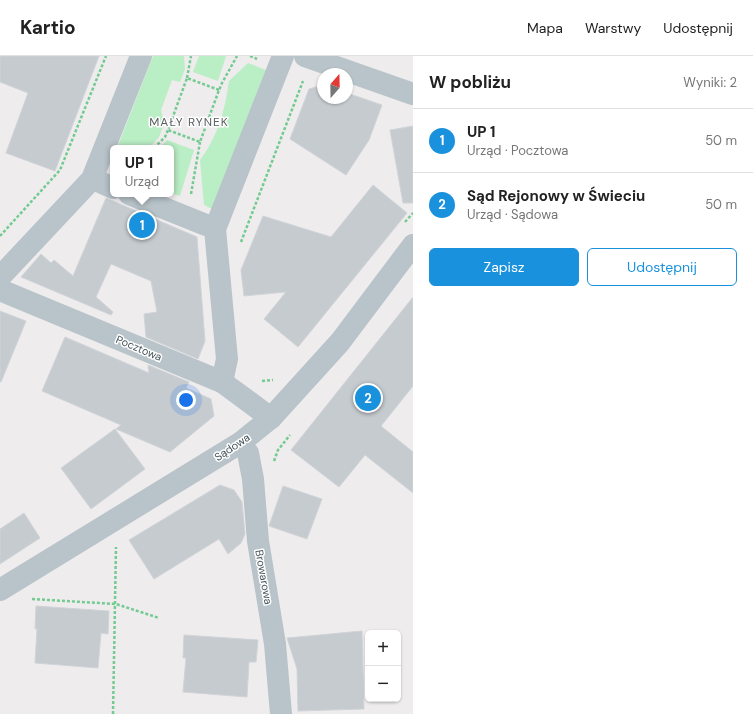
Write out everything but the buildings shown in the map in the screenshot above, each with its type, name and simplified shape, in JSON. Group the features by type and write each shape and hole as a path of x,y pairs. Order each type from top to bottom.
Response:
{"street":[{"path":"0,277 92,179 141,56"},
{"path":"222,382 227,359 203,224 282,56"},
{"path":"305,66 413,94"},
{"path":"136,197 203,224"},
{"name":"Sądowa","path":"0,590 240,443 271,418 340,342 413,245"},
{"name":"Pocztowa","path":"0,290 222,382 271,418"},
{"name":"Browarowa","path":"240,443 248,453 253,479 258,541 274,644 281,714"}],"path":[{"path":"0,236 60,170 106,56"},
{"path":"157,145 165,137 168,130 187,78 191,56"},
{"path":"203,224 200,142 222,83 237,56"},
{"path":"240,247 305,66"},
{"path":"187,78 219,90"},
{"path":"168,130 200,142"},
{"path":"403,225 413,213"},
{"path":"256,379 264,381 277,379"},
{"path":"273,462 278,450 293,431"},
{"path":"113,714 116,540"},
{"path":"31,599 116,604 159,618"}],"green space":[{"path":"153,56 184,56 185,69 180,82 172,80 161,110 164,124 159,137 152,145 118,145"},
{"path":"199,56 226,56 218,81 193,72"},
{"path":"248,63 266,70 212,209 204,205 200,160 212,142 220,122 229,81"},
{"path":"167,140 194,150 180,196 174,194 174,145 163,145"}],"place":[{"name":"UP 1","path":"142,225"},
{"name":"Sąd Rejonowy w Świeciu","path":"368,398"}],"district":[{"name":"MAŁY RYNEK","path":"189,122"}]}
